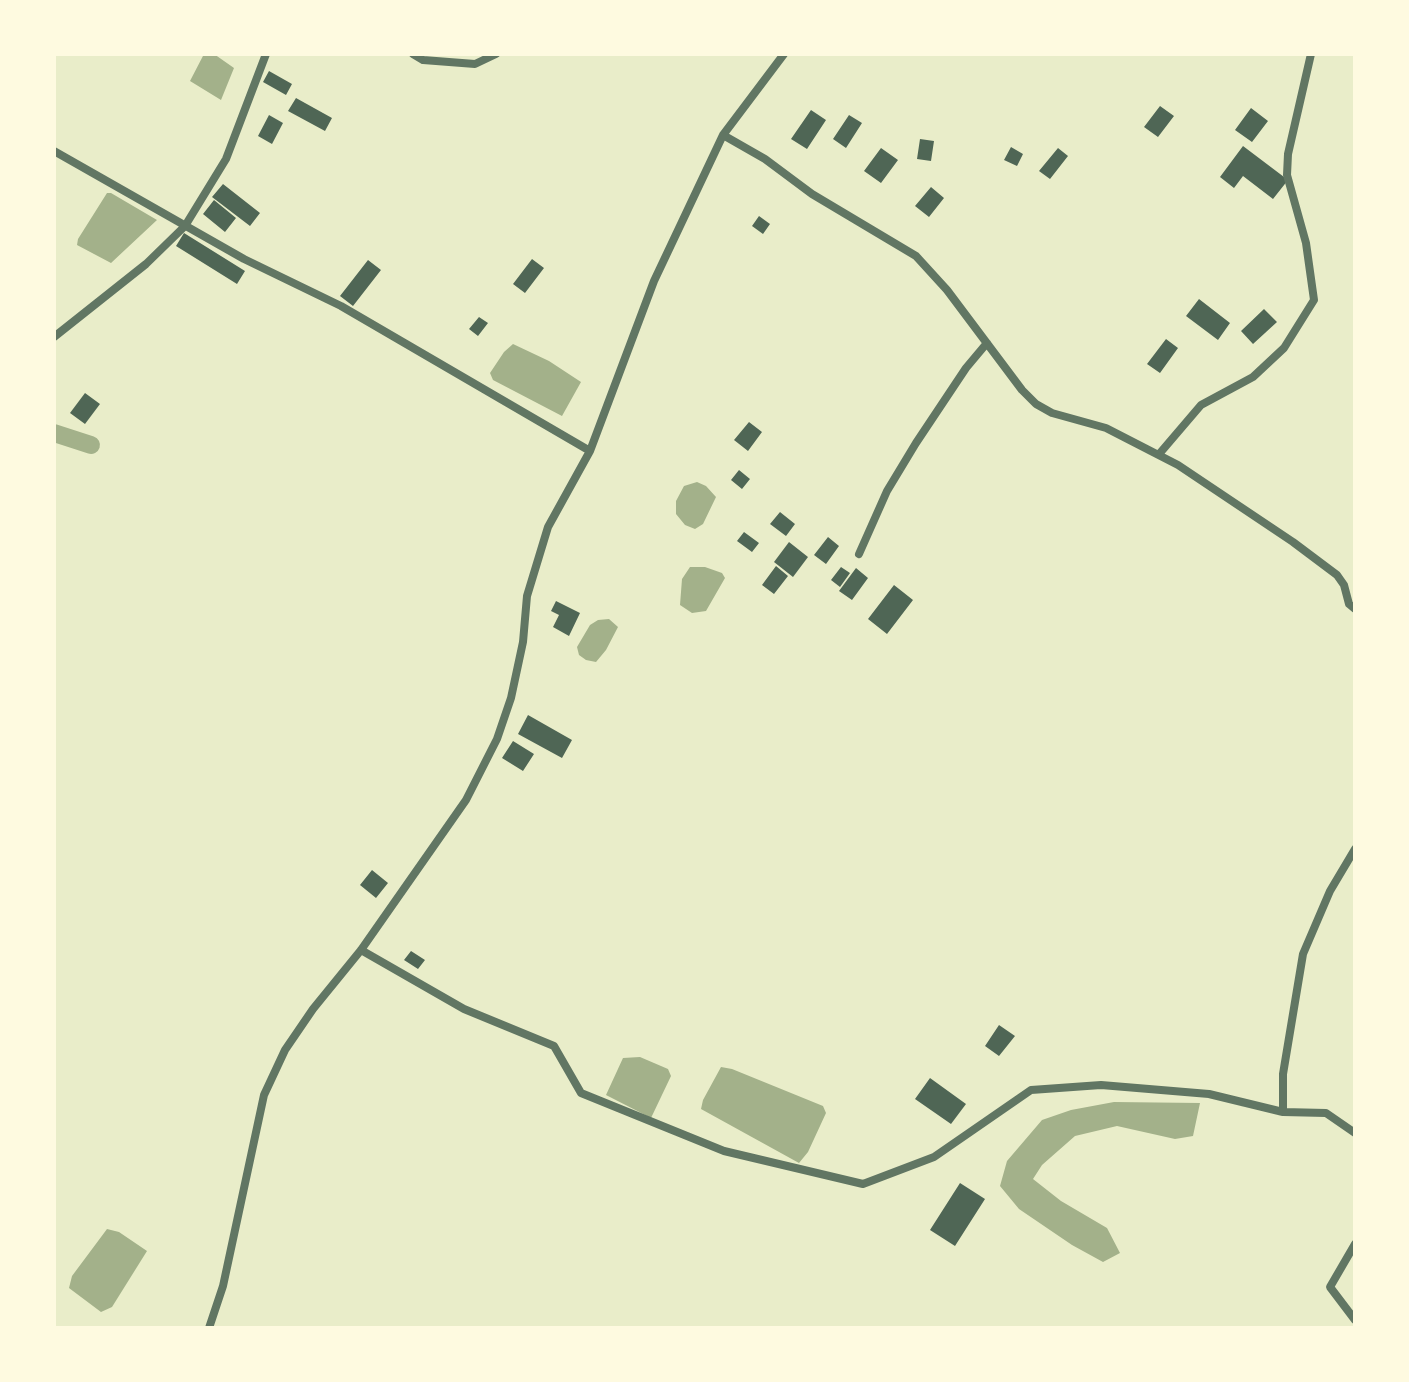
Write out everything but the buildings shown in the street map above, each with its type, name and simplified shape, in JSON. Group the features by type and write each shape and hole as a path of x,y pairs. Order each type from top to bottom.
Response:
{"street":[{"path":"54,337 146,264 185,226 226,159 266,54"},
{"path":"413,54 423,60 475,64 496,54"},
{"path":"209,1328 223,1286 264,1095 285,1050 313,1009 361,950 466,800 497,739 511,698 523,642 527,596 548,527 590,451 654,281 723,135 784,54"},
{"path":"1160,453 1201,405 1253,377 1284,348 1314,300 1306,243 1287,175 1288,154 1311,54"},
{"path":"723,135 765,159 812,194 916,256 947,290 1022,390 1036,404 1052,413 1106,428 1160,453 1337,575 1344,585 1349,604 1355,609"},
{"path":"54,151 244,259 341,306 590,451"},
{"path":"859,554 894,479 966,368 987,343"},
{"path":"1283,1112 1283,1074 1303,954 1330,891 1355,849"},
{"path":"361,950 464,1009 554,1046 581,1093 724,1151 863,1184 934,1157 1031,1090 1101,1085 1209,1094 1283,1112 1326,1113 1355,1133"},
{"path":"1355,1244 1330,1287 1355,1320"}],"shaded area":[{"path":"204,54 214,54 234,68 221,100 190,81"},
{"path":"107,193 157,220 111,263 77,245"},
{"path":"513,344 549,361 581,382 562,416 493,380 490,373"},
{"path":"697,482 706,486 716,497 703,524 695,529 685,525 676,514 676,501 684,486"},
{"path":"690,567 705,567 722,573 725,578 706,611 692,613 680,605 682,579"},
{"path":"609,619 618,627 606,650 596,662 586,660 579,655 577,647 590,625"},
{"path":"640,1057 668,1069 671,1076 651,1118 606,1095 623,1058"},
{"path":"721,1067 823,1106 826,1113 808,1152 799,1163 701,1109"},
{"path":"1114,1102 1200,1103 1193,1136 1175,1139 1117,1126 1075,1136 1042,1165 1033,1179 1061,1201 1107,1228 1120,1253 1103,1262 1019,1209 1000,1186 1007,1161 1042,1120 1071,1110"},
{"path":"107,1229 119,1232 147,1251 112,1307 101,1312 69,1288 72,1276"}],"waterway":[{"path":"54,433 91,445"}]}
